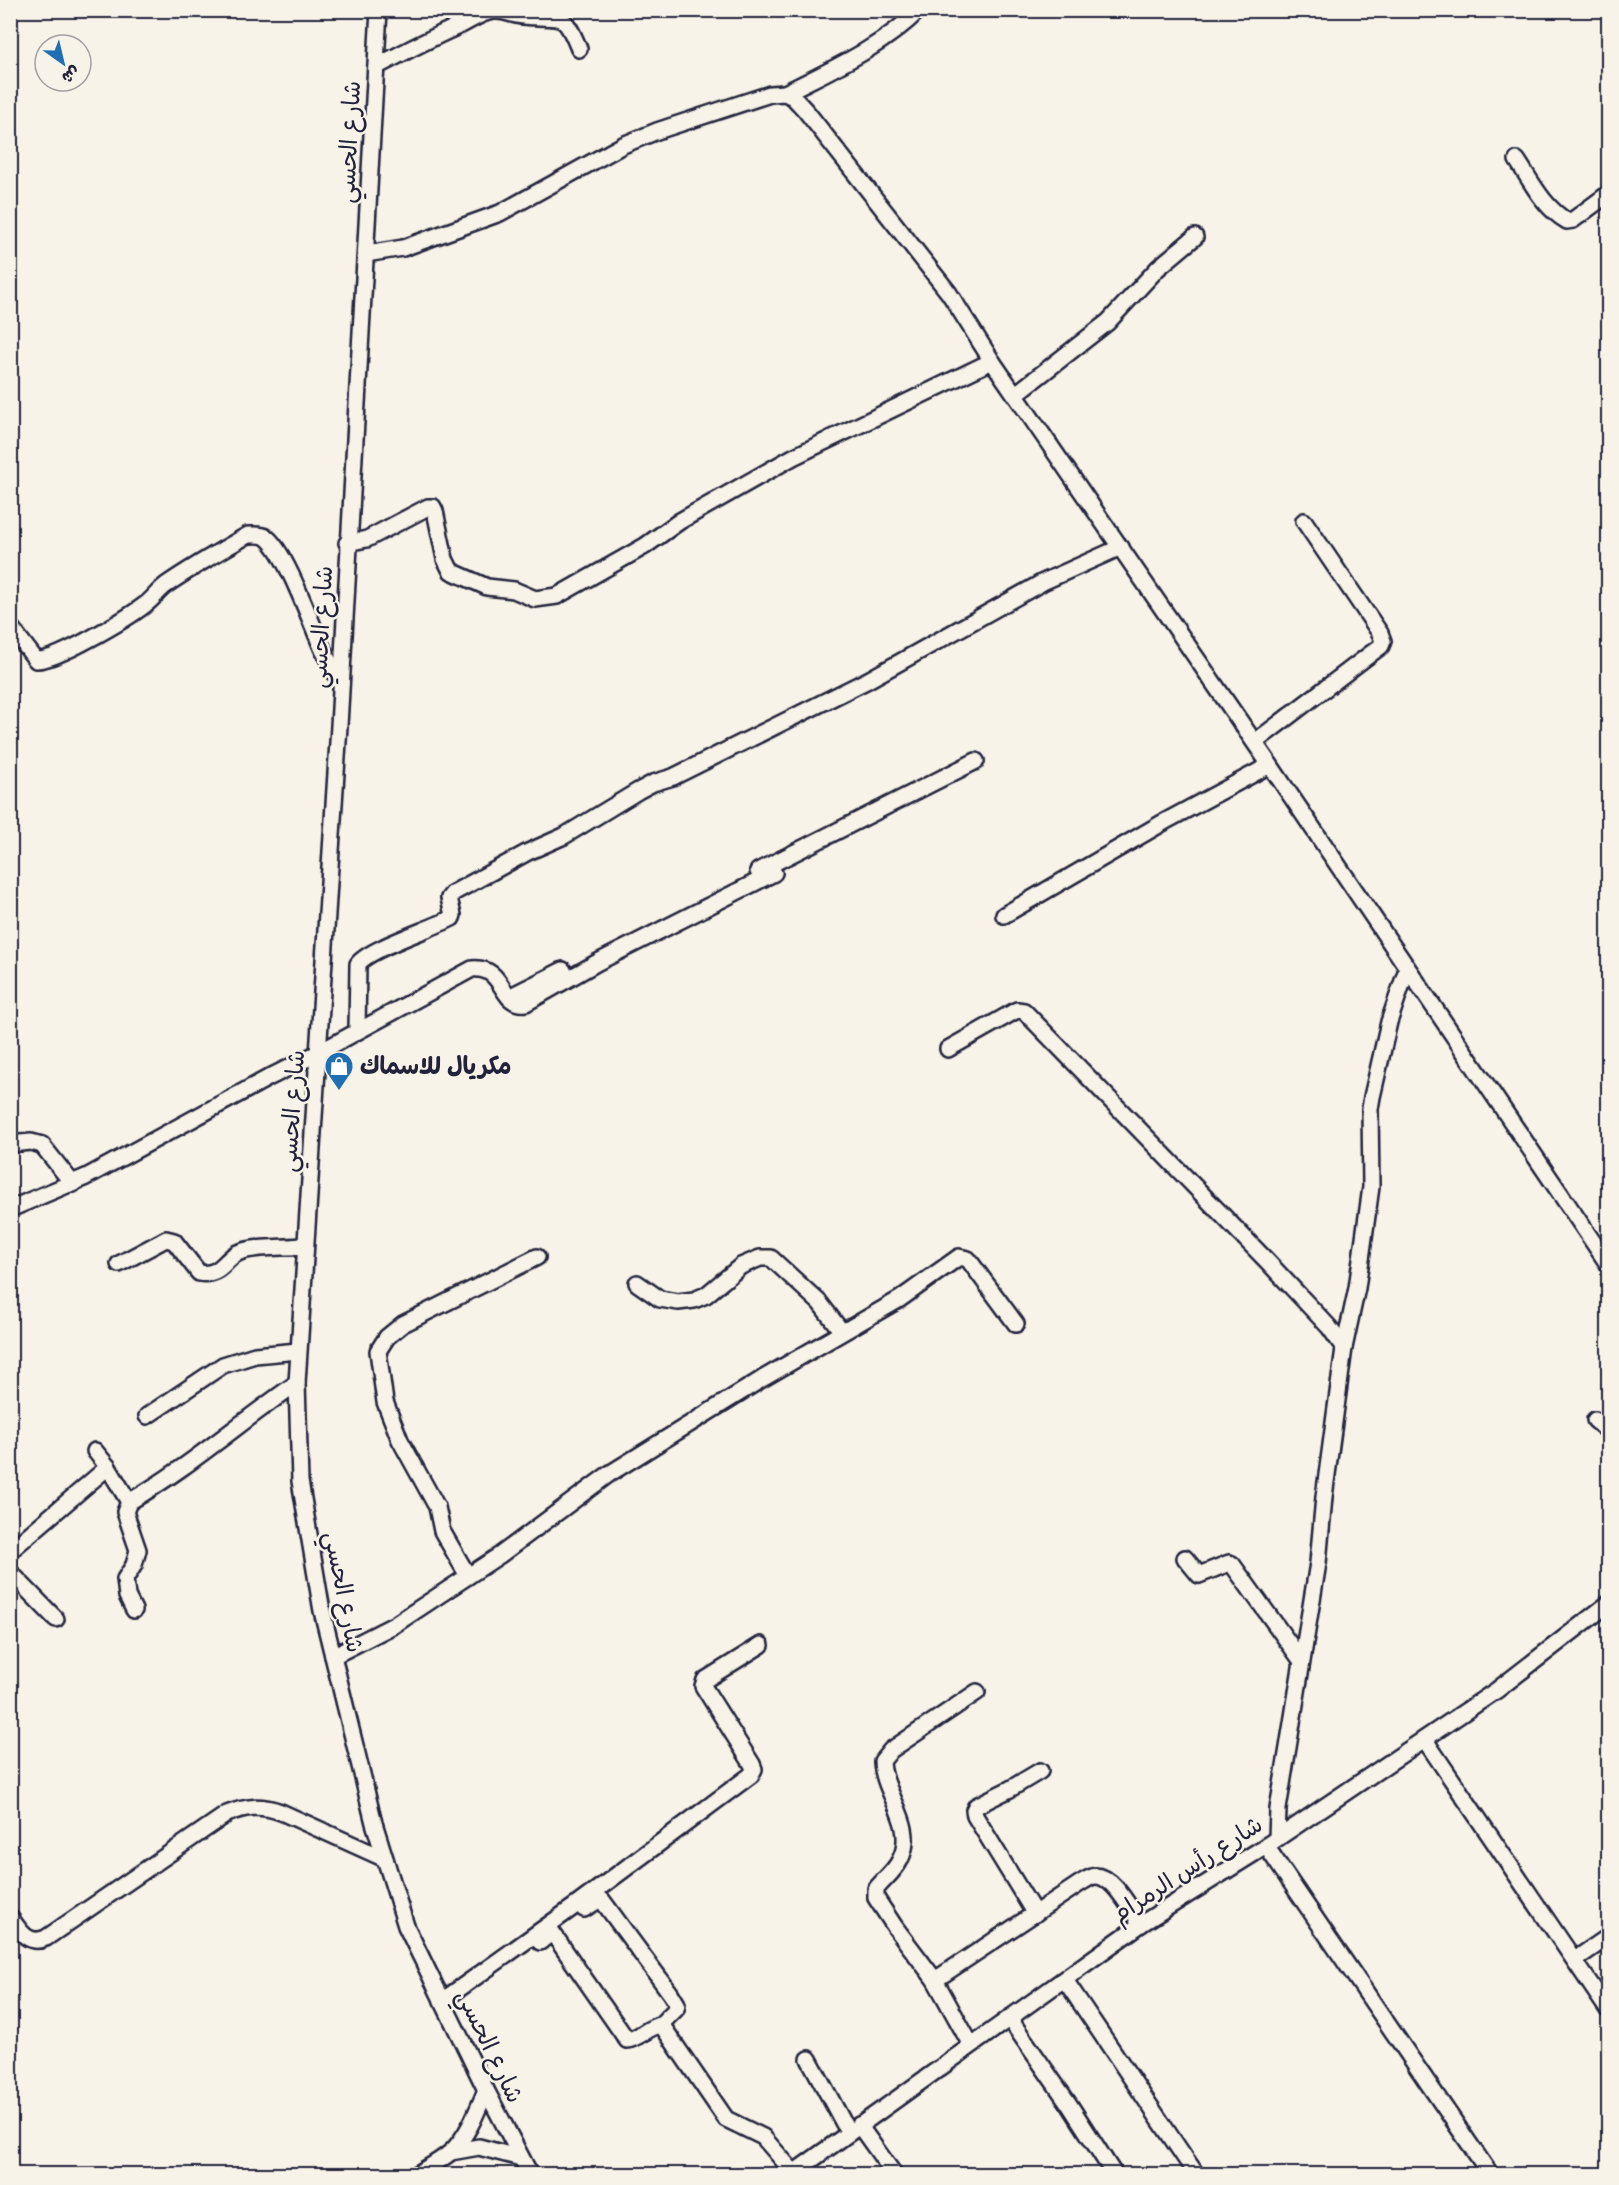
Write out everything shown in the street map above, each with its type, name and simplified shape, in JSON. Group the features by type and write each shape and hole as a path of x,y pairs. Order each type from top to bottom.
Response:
{"street":[{"name":"شارع الحسي","path":"379,10 347,543 341,684 298,1351 300,1481 322,1611 385,1858 406,1926 445,1999 486,2090 530,2175"},
{"path":"366,254 403,248 500,213 623,146 657,131 770,94 785,93 861,54 901,28 919,10"},
{"path":"376,67 455,27 485,13 496,11 524,16 552,16 564,20 571,29 579,49"},
{"path":"785,93 806,111 942,284 1608,1264"},
{"path":"1517,160 1551,209 1567,221 1573,220 1608,195"},
{"path":"1016,394 1108,322 1158,268 1195,237"},
{"path":"347,543 367,539 432,507 435,511 445,559 451,571 487,587 514,590 535,599 557,596 645,546 680,521 793,457 992,360"},
{"path":"1255,742 1381,646 1383,641 1380,633 1304,521"},
{"path":"10,626 36,660 44,660 81,644 125,619 149,602 165,586 248,536 258,534 269,539 283,562 341,684"},
{"path":"357,1031 358,964 361,959 452,918 449,898 453,893 528,852 564,836 652,783 674,777 868,680 1043,582 1121,547"},
{"path":"509,997 976,761"},
{"path":"1005,915 1164,822 1270,765"},
{"path":"10,1209 73,1184 472,969 490,971 509,997 518,1004 526,1003 598,962 774,873"},
{"path":"1407,969 1389,1022 1370,1109 1371,1187 1357,1288 1344,1348 1324,1497 1318,1563 1271,1842 1490,2175"},
{"path":"948,1049 1017,1010 1024,1011 1267,1261 1329,1327 1344,1348"},
{"path":"10,1144 31,1142 42,1145 73,1184"},
{"path":"119,1264 165,1239 174,1241 199,1273 205,1274 224,1266 241,1251 305,1246"},
{"path":"468,1576 442,1531 437,1507 392,1421 385,1402 378,1351 387,1337 403,1324 537,1257"},
{"path":"333,1656 394,1625 500,1555 609,1474 762,1379 900,1299 959,1257 968,1259 1016,1324"},
{"path":"637,1283 660,1299 678,1302 694,1300 706,1294 741,1266 760,1258 771,1258 820,1303 842,1332"},
{"path":"147,1416 223,1365 255,1355 298,1351"},
{"path":"134,1610 127,1596 125,1580 134,1565 138,1550 125,1512 129,1502 162,1483 297,1383"},
{"path":"1595,1420 1608,1431"},
{"path":"95,1451 108,1467 129,1502"},
{"path":"10,1551 108,1467"},
{"path":"1185,1558 1199,1575 1229,1563 1233,1564 1301,1660"},
{"path":"10,1572 56,1619"},
{"name":"شارع رأس الرمرام","path":"793,2174 970,2044 1065,1980 1141,1924 1271,1842 1497,1690 1608,1604"},
{"path":"445,1999 459,2000 472,1993 751,1774 754,1769 752,1764 703,1686 705,1680 761,1645"},
{"path":"970,2044 935,1980 876,1898 876,1889 899,1863 904,1853 905,1824 882,1773 882,1761 891,1750 977,1692"},
{"path":"1425,1740 1576,1959 1608,2010"},
{"path":"1035,1914 975,1816 974,1810 976,1806 1010,1790 1040,1771"},
{"path":"10,1917 28,1938 37,1941 46,1938 227,1814 247,1808 268,1808 281,1812 385,1858"},
{"path":"935,1980 1094,1876 1105,1878 1113,1885 1141,1924"},
{"path":"445,1999 578,1909 602,1900 671,1994 677,2004 676,2009 660,2025 655,2025 627,2040 552,1932"},
{"path":"1576,1959 1608,1937"},
{"path":"1065,1980 1196,2175"},
{"path":"1009,2018 1069,2104 1114,2175"},
{"path":"660,2025 726,2119 763,2137 793,2174"},
{"path":"809,2059 854,2129 894,2175"},
{"path":"417,2175 451,2152 471,2124 486,2090"},
{"path":"451,2152 478,2147 521,2158"}],"place":[{"name":"مكريال للاسماك","path":"339,1092"}]}
